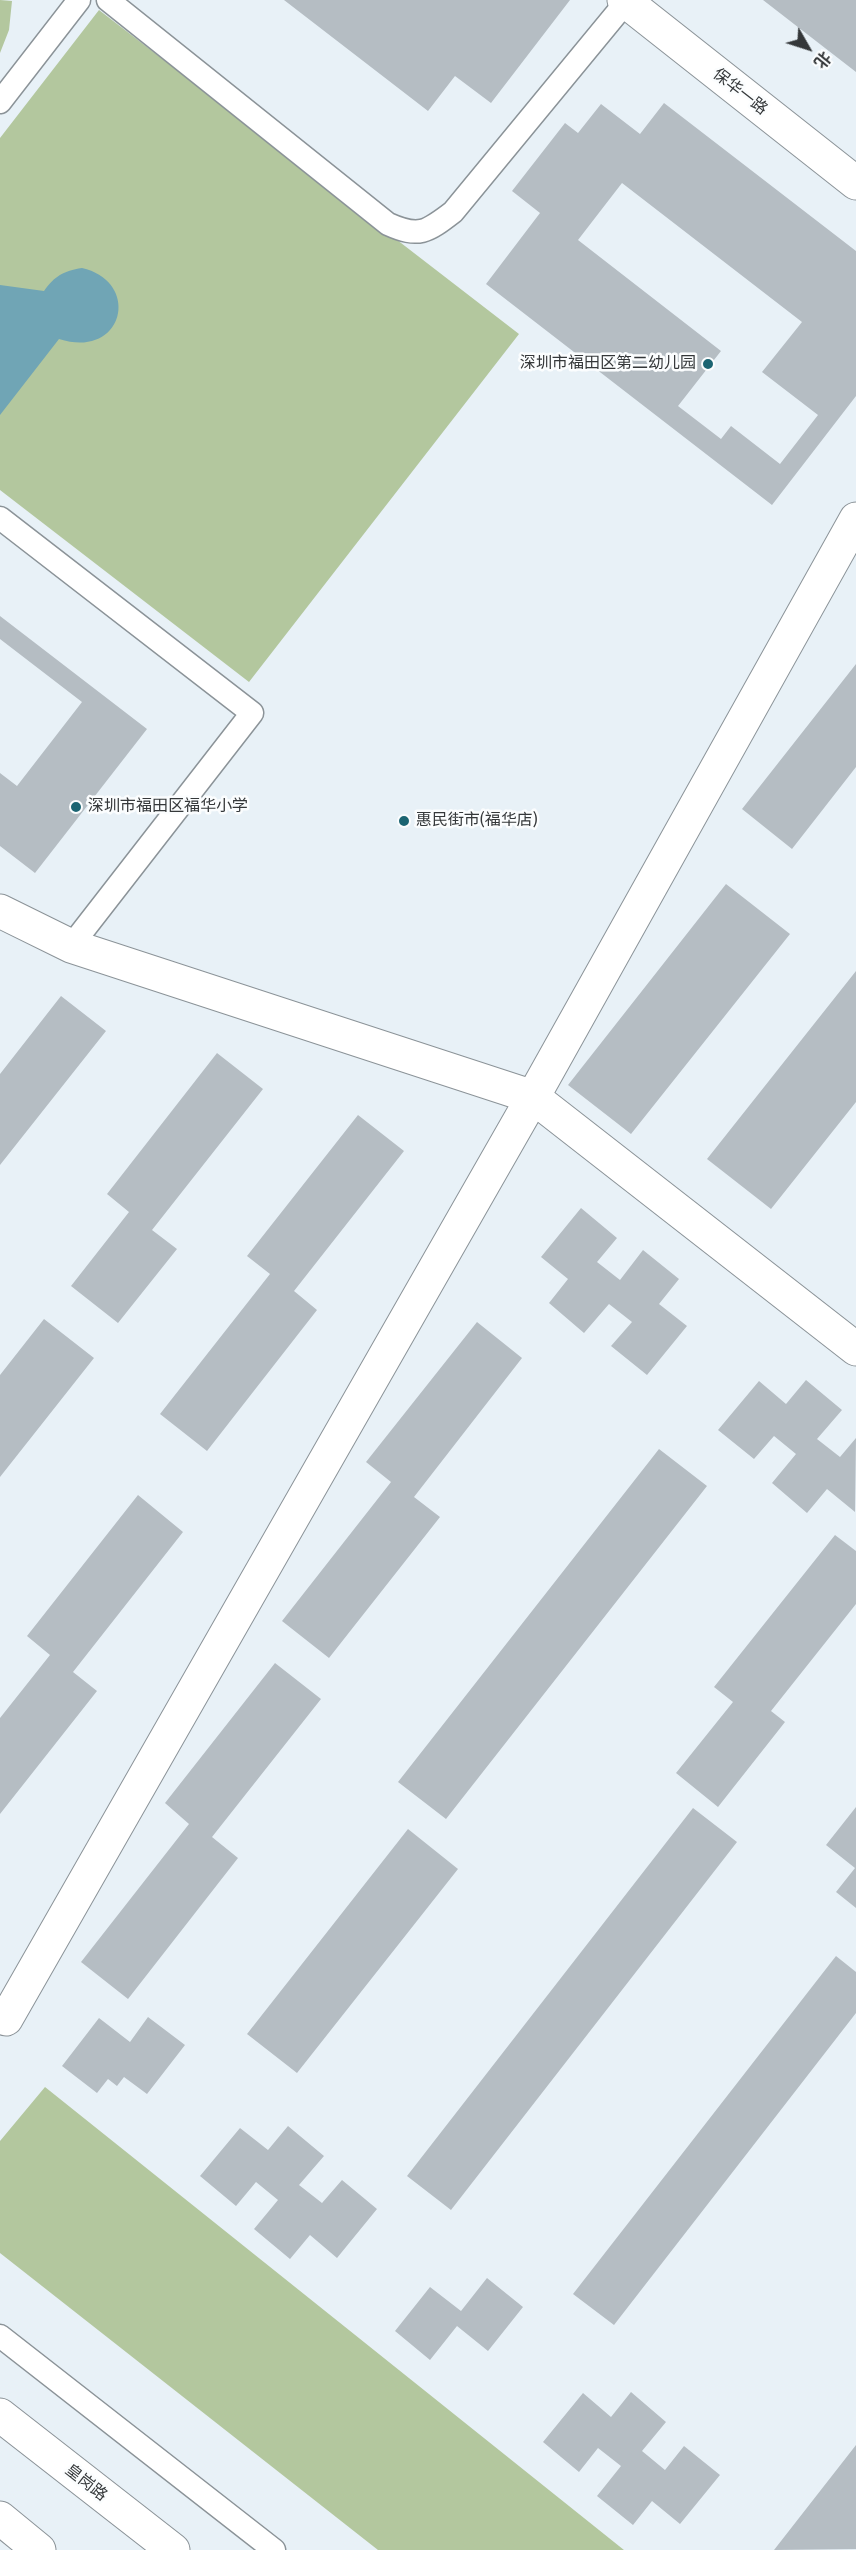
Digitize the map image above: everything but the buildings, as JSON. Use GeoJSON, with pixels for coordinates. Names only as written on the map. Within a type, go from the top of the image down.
{"type":"FeatureCollection","features":[{"type":"Feature","properties":{"kind":"main road","name":"保华一路"},"geometry":{"type":"LineString","coordinates":[[625,1],[856,183]]}},
{"type":"Feature","properties":{"kind":"main road"},"geometry":{"type":"LineString","coordinates":[[6,2019],[533,1097],[856,519]]}},
{"type":"Feature","properties":{"kind":"main road"},"geometry":{"type":"LineString","coordinates":[[0,911],[71,946],[533,1097],[856,1349]]}},
{"type":"Feature","properties":{"kind":"main road","name":"皇岗路"},"geometry":{"type":"LineString","coordinates":[[0,2415],[173,2550]]}},
{"type":"Feature","properties":{"kind":"main road"},"geometry":{"type":"LineString","coordinates":[[0,2518],[39,2550]]}},
{"type":"Feature","properties":{"kind":"lane"},"geometry":{"type":"LineString","coordinates":[[0,102],[79,0]]}},
{"type":"Feature","properties":{"kind":"lane"},"geometry":{"type":"LineString","coordinates":[[108,0],[388,224],[407,233],[430,229],[453,212],[625,1]]}},
{"type":"Feature","properties":{"kind":"lane"},"geometry":{"type":"LineString","coordinates":[[0,518],[252,713],[71,946]]}},
{"type":"Feature","properties":{"kind":"lane"},"geometry":{"type":"LineString","coordinates":[[0,2336],[274,2550]]}},
{"type":"Feature","properties":{"kind":"green space"},"geometry":{"type":"Polygon","coordinates":[[[0,0],[12,1],[9,30],[0,53],[0,0]]]}},
{"type":"Feature","properties":{"kind":"green space"},"geometry":{"type":"Polygon","coordinates":[[[99,10],[519,334],[249,682],[0,490],[0,138],[99,10]]]}},
{"type":"Feature","properties":{"kind":"green space"},"geometry":{"type":"Polygon","coordinates":[[[45,2087],[624,2550],[378,2550],[0,2253],[0,2141],[45,2087]]]}},
{"type":"Feature","properties":{"kind":"water"},"geometry":{"type":"Polygon","coordinates":[[[82,268],[101,276],[113,288],[118,302],[117,317],[111,329],[98,339],[81,343],[59,339],[0,415],[0,285],[44,291],[60,275],[82,268]]]}},
{"type":"Feature","properties":{"kind":"place","name":"深圳市福田区第二幼儿园"},"geometry":{"type":"Point","coordinates":[708,364]}},
{"type":"Feature","properties":{"kind":"place","name":"深圳市福田区福华小学"},"geometry":{"type":"Point","coordinates":[76,807]}},
{"type":"Feature","properties":{"kind":"place","name":"惠民街市(福华店)"},"geometry":{"type":"Point","coordinates":[404,821]}}]}
